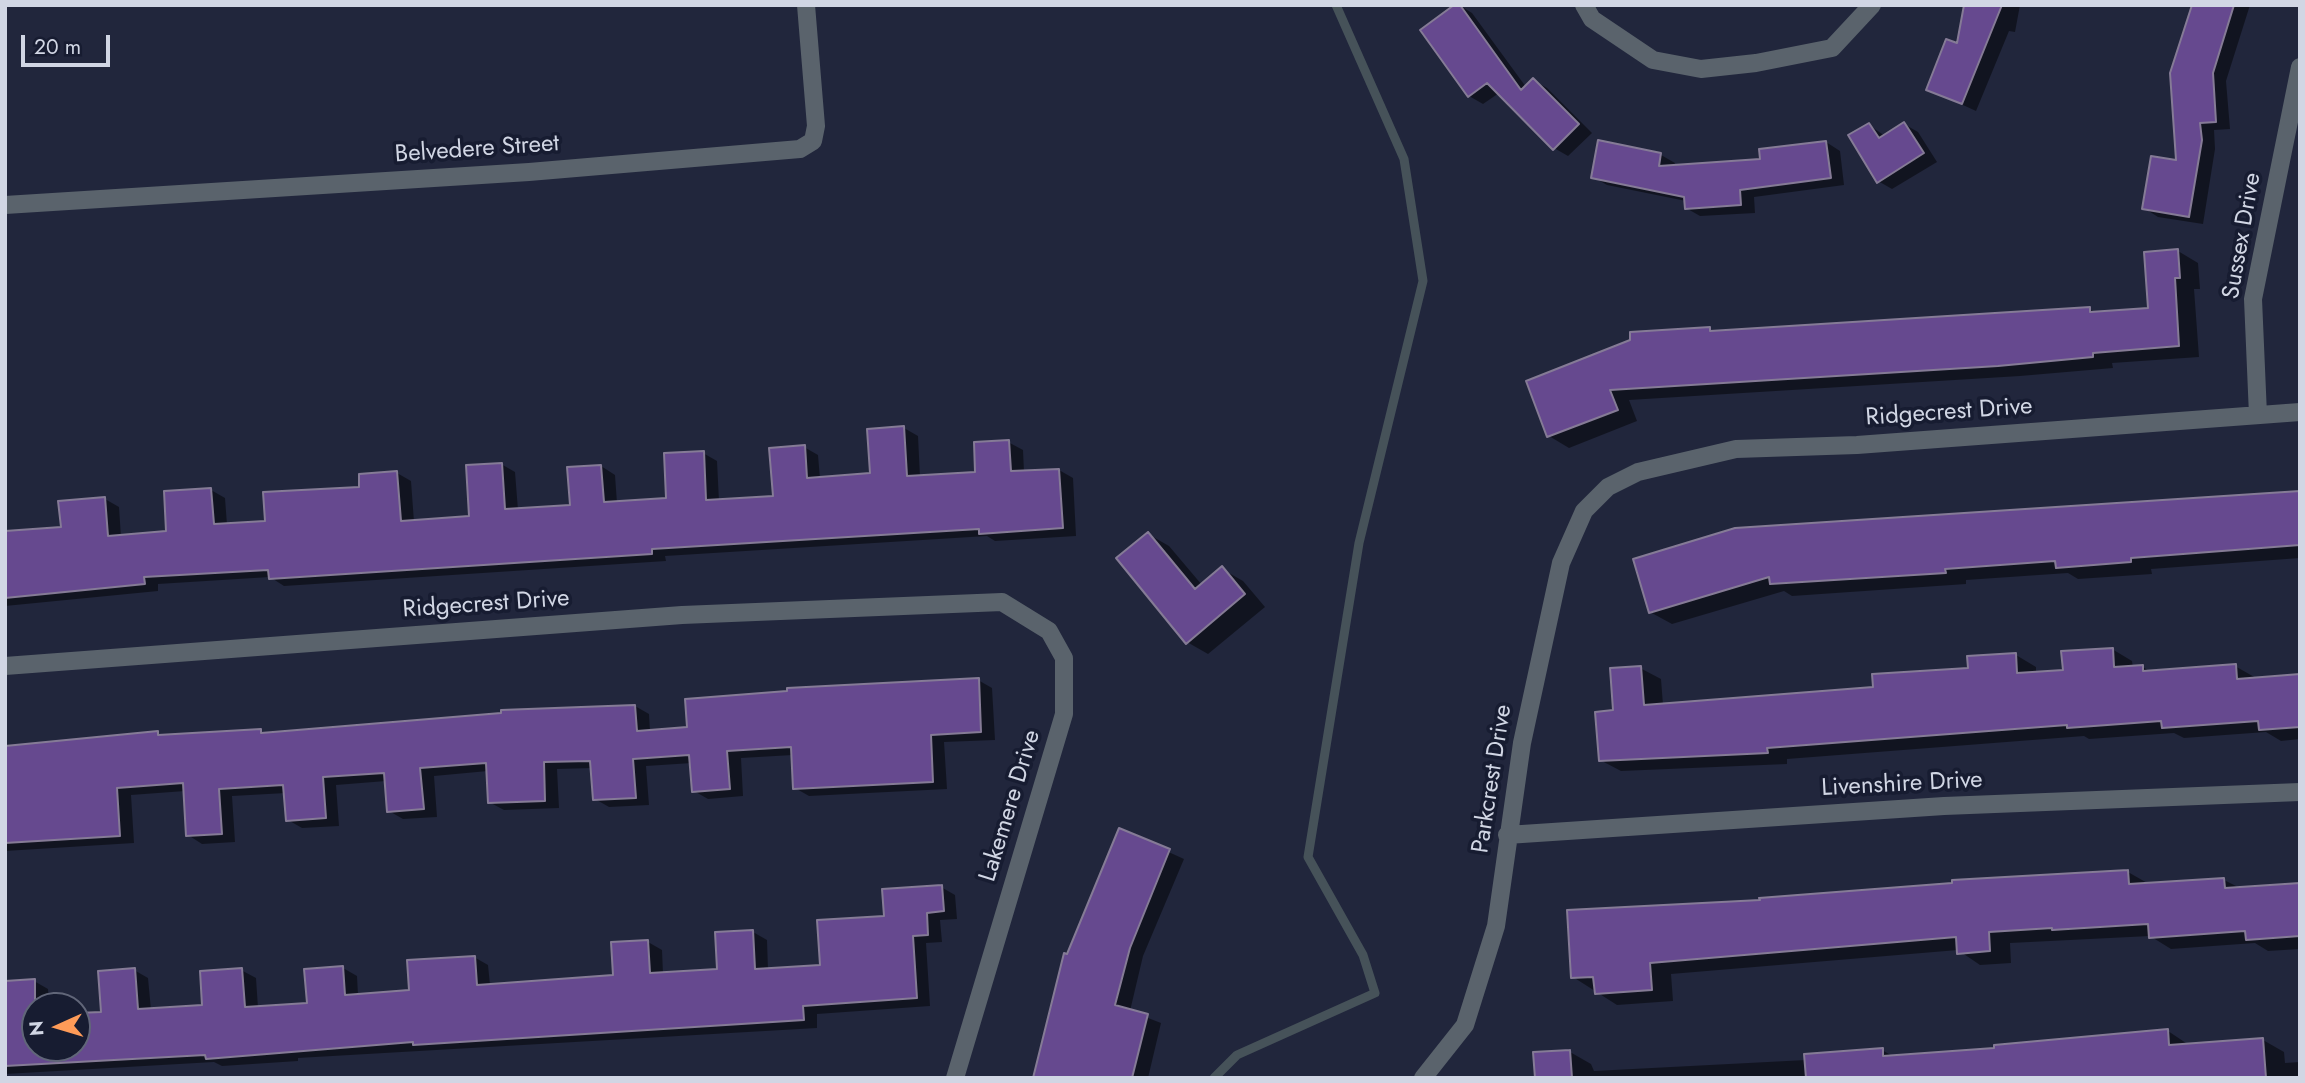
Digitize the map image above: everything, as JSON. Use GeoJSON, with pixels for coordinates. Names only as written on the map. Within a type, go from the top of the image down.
{"type":"FeatureCollection","features":[{"type":"Feature","properties":{"kind":"street","name":"Belvedere Street"},"geometry":{"type":"LineString","coordinates":[[5,205],[529,172],[800,149],[813,141],[816,126],[806,5]]}},
{"type":"Feature","properties":{"kind":"street"},"geometry":{"type":"LineString","coordinates":[[1584,5],[1592,19],[1653,60],[1702,69],[1756,63],[1832,48],[1872,5]]}},
{"type":"Feature","properties":{"kind":"street","name":"Sussex Drive"},"geometry":{"type":"LineString","coordinates":[[2258,415],[2253,299],[2300,67]]}},
{"type":"Feature","properties":{"kind":"street","name":"Ridgecrest Drive"},"geometry":{"type":"LineString","coordinates":[[1608,487],[1638,472],[1737,449],[1857,445],[2300,412]]}},
{"type":"Feature","properties":{"kind":"street","name":"Parkcrest Drive"},"geometry":{"type":"LineString","coordinates":[[1423,1078],[1465,1025],[1496,926],[1507,835],[1532,690],[1561,563],[1584,511],[1608,487]]}},
{"type":"Feature","properties":{"kind":"street","name":"Ridgecrest Drive"},"geometry":{"type":"LineString","coordinates":[[5,666],[682,615],[972,601]]}},
{"type":"Feature","properties":{"kind":"street","name":"Lakemere Drive"},"geometry":{"type":"LineString","coordinates":[[955,1078],[1064,714],[1064,658],[1049,631],[1002,602],[972,601]]}},
{"type":"Feature","properties":{"kind":"street","name":"Livenshire Drive"},"geometry":{"type":"LineString","coordinates":[[1507,835],[1944,806],[2300,792]]}},
{"type":"Feature","properties":{"kind":"building"},"geometry":{"type":"Polygon","coordinates":[[[1454,5],[1460,5],[1521,90],[1533,78],[1579,124],[1553,150],[1487,83],[1468,97],[1420,30],[1454,5]]]}},
{"type":"Feature","properties":{"kind":"building"},"geometry":{"type":"Polygon","coordinates":[[[1964,5],[2002,5],[1962,104],[1926,90],[1946,39],[1957,43],[1964,5]]]}},
{"type":"Feature","properties":{"kind":"building"},"geometry":{"type":"Polygon","coordinates":[[[2192,5],[2234,5],[2213,73],[2216,122],[2200,123],[2202,140],[2189,217],[2142,209],[2151,156],[2176,160],[2170,73],[2192,5]]]}},
{"type":"Feature","properties":{"kind":"building"},"geometry":{"type":"Polygon","coordinates":[[[1904,122],[1924,153],[1877,183],[1848,135],[1869,123],[1879,138],[1904,122]]]}},
{"type":"Feature","properties":{"kind":"building"},"geometry":{"type":"Polygon","coordinates":[[[1598,140],[1661,153],[1659,166],[1760,159],[1759,149],[1826,141],[1831,178],[1740,190],[1741,205],[1685,209],[1684,197],[1591,178],[1598,140]]]}},
{"type":"Feature","properties":{"kind":"building"},"geometry":{"type":"Polygon","coordinates":[[[2178,249],[2180,278],[2175,278],[2179,346],[2093,353],[2093,357],[1998,366],[1610,390],[1618,410],[1547,437],[1526,381],[1630,340],[1630,332],[1710,327],[1710,331],[2090,307],[2090,312],[2148,308],[2144,252],[2178,249]]]}},
{"type":"Feature","properties":{"kind":"building"},"geometry":{"type":"Polygon","coordinates":[[[904,426],[907,476],[975,472],[974,442],[1009,440],[1011,471],[1059,469],[1063,528],[979,534],[979,529],[652,549],[652,554],[269,579],[268,570],[144,577],[145,584],[5,598],[5,531],[61,527],[58,501],[105,497],[108,536],[166,531],[164,491],[211,488],[214,524],[265,521],[263,492],[359,487],[359,474],[397,471],[401,521],[469,516],[466,465],[502,463],[505,509],[570,505],[567,467],[601,465],[604,502],[666,498],[664,453],[704,451],[706,500],[773,496],[769,448],[805,445],[807,478],[870,473],[867,429],[904,426]]]}},
{"type":"Feature","properties":{"kind":"building"},"geometry":{"type":"Polygon","coordinates":[[[2300,491],[2300,545],[2131,558],[2131,562],[2056,568],[2055,561],[1945,569],[1946,573],[1770,584],[1769,577],[1649,613],[1633,559],[1735,528],[2300,491]]]}},
{"type":"Feature","properties":{"kind":"building"},"geometry":{"type":"Polygon","coordinates":[[[1148,532],[1195,589],[1222,566],[1245,594],[1186,644],[1116,558],[1148,532]]]}},
{"type":"Feature","properties":{"kind":"building"},"geometry":{"type":"Polygon","coordinates":[[[2113,648],[2114,667],[2143,665],[2143,671],[2236,664],[2237,679],[2300,674],[2300,727],[2259,730],[2258,721],[2162,728],[2161,721],[2067,728],[2067,725],[1767,748],[1768,753],[1599,761],[1595,712],[1613,710],[1610,668],[1641,666],[1644,705],[1873,687],[1872,674],[1968,668],[1967,656],[2016,653],[2017,673],[2063,670],[2061,651],[2113,648]]]}},
{"type":"Feature","properties":{"kind":"building"},"geometry":{"type":"Polygon","coordinates":[[[979,678],[981,732],[931,735],[933,782],[793,789],[791,747],[727,751],[730,789],[692,792],[689,755],[633,759],[636,798],[593,800],[590,761],[544,762],[545,801],[488,803],[486,763],[420,768],[424,809],[387,812],[384,773],[323,777],[326,818],[286,821],[283,785],[219,789],[222,834],[186,836],[183,783],[117,788],[120,836],[5,843],[5,746],[158,731],[158,735],[261,729],[261,733],[501,713],[501,710],[635,705],[637,731],[687,727],[685,699],[787,691],[787,688],[979,678]]]}},
{"type":"Feature","properties":{"kind":"building"},"geometry":{"type":"Polygon","coordinates":[[[1119,828],[1170,849],[1130,948],[1115,1005],[1148,1014],[1132,1078],[1033,1078],[1064,953],[1067,954],[1119,828]]]}},
{"type":"Feature","properties":{"kind":"building"},"geometry":{"type":"Polygon","coordinates":[[[2128,870],[2129,884],[2224,878],[2225,888],[2300,883],[2300,936],[2246,940],[2245,931],[2149,938],[2148,924],[2052,928],[1989,932],[1990,951],[1957,954],[1956,937],[1650,963],[1652,990],[1595,994],[1593,977],[1571,978],[1567,910],[1760,900],[1759,898],[1952,883],[1952,880],[2128,870]]]}},
{"type":"Feature","properties":{"kind":"building"},"geometry":{"type":"Polygon","coordinates":[[[942,885],[944,911],[927,913],[928,935],[913,936],[917,998],[803,1006],[804,1020],[413,1045],[413,1042],[206,1059],[205,1055],[91,1061],[91,1012],[101,1012],[98,971],[135,968],[138,1009],[202,1005],[200,971],[242,968],[245,1007],[307,1003],[304,969],[343,966],[345,995],[409,990],[407,960],[475,956],[477,985],[613,975],[611,942],[648,940],[650,973],[717,969],[715,932],[753,930],[755,969],[820,965],[817,920],[884,916],[882,889],[942,885]]]}},
{"type":"Feature","properties":{"kind":"building"},"geometry":{"type":"Polygon","coordinates":[[[35,979],[35,992],[21,992],[21,1062],[78,1062],[5,1066],[5,981],[35,979]]]}},
{"type":"Feature","properties":{"kind":"building"},"geometry":{"type":"Polygon","coordinates":[[[2168,1029],[2169,1045],[2263,1038],[2266,1078],[1806,1078],[1804,1054],[1883,1048],[1883,1056],[1994,1048],[1994,1045],[2168,1029]]]}},
{"type":"Feature","properties":{"kind":"building"},"geometry":{"type":"Polygon","coordinates":[[[1570,1050],[1572,1078],[1535,1078],[1533,1052],[1570,1050]]]}},
{"type":"Feature","properties":{"kind":"waterway"},"geometry":{"type":"LineString","coordinates":[[1214,1078],[1237,1055],[1375,993],[1363,955],[1308,857],[1359,543],[1423,281],[1404,159],[1336,5]]}}]}
